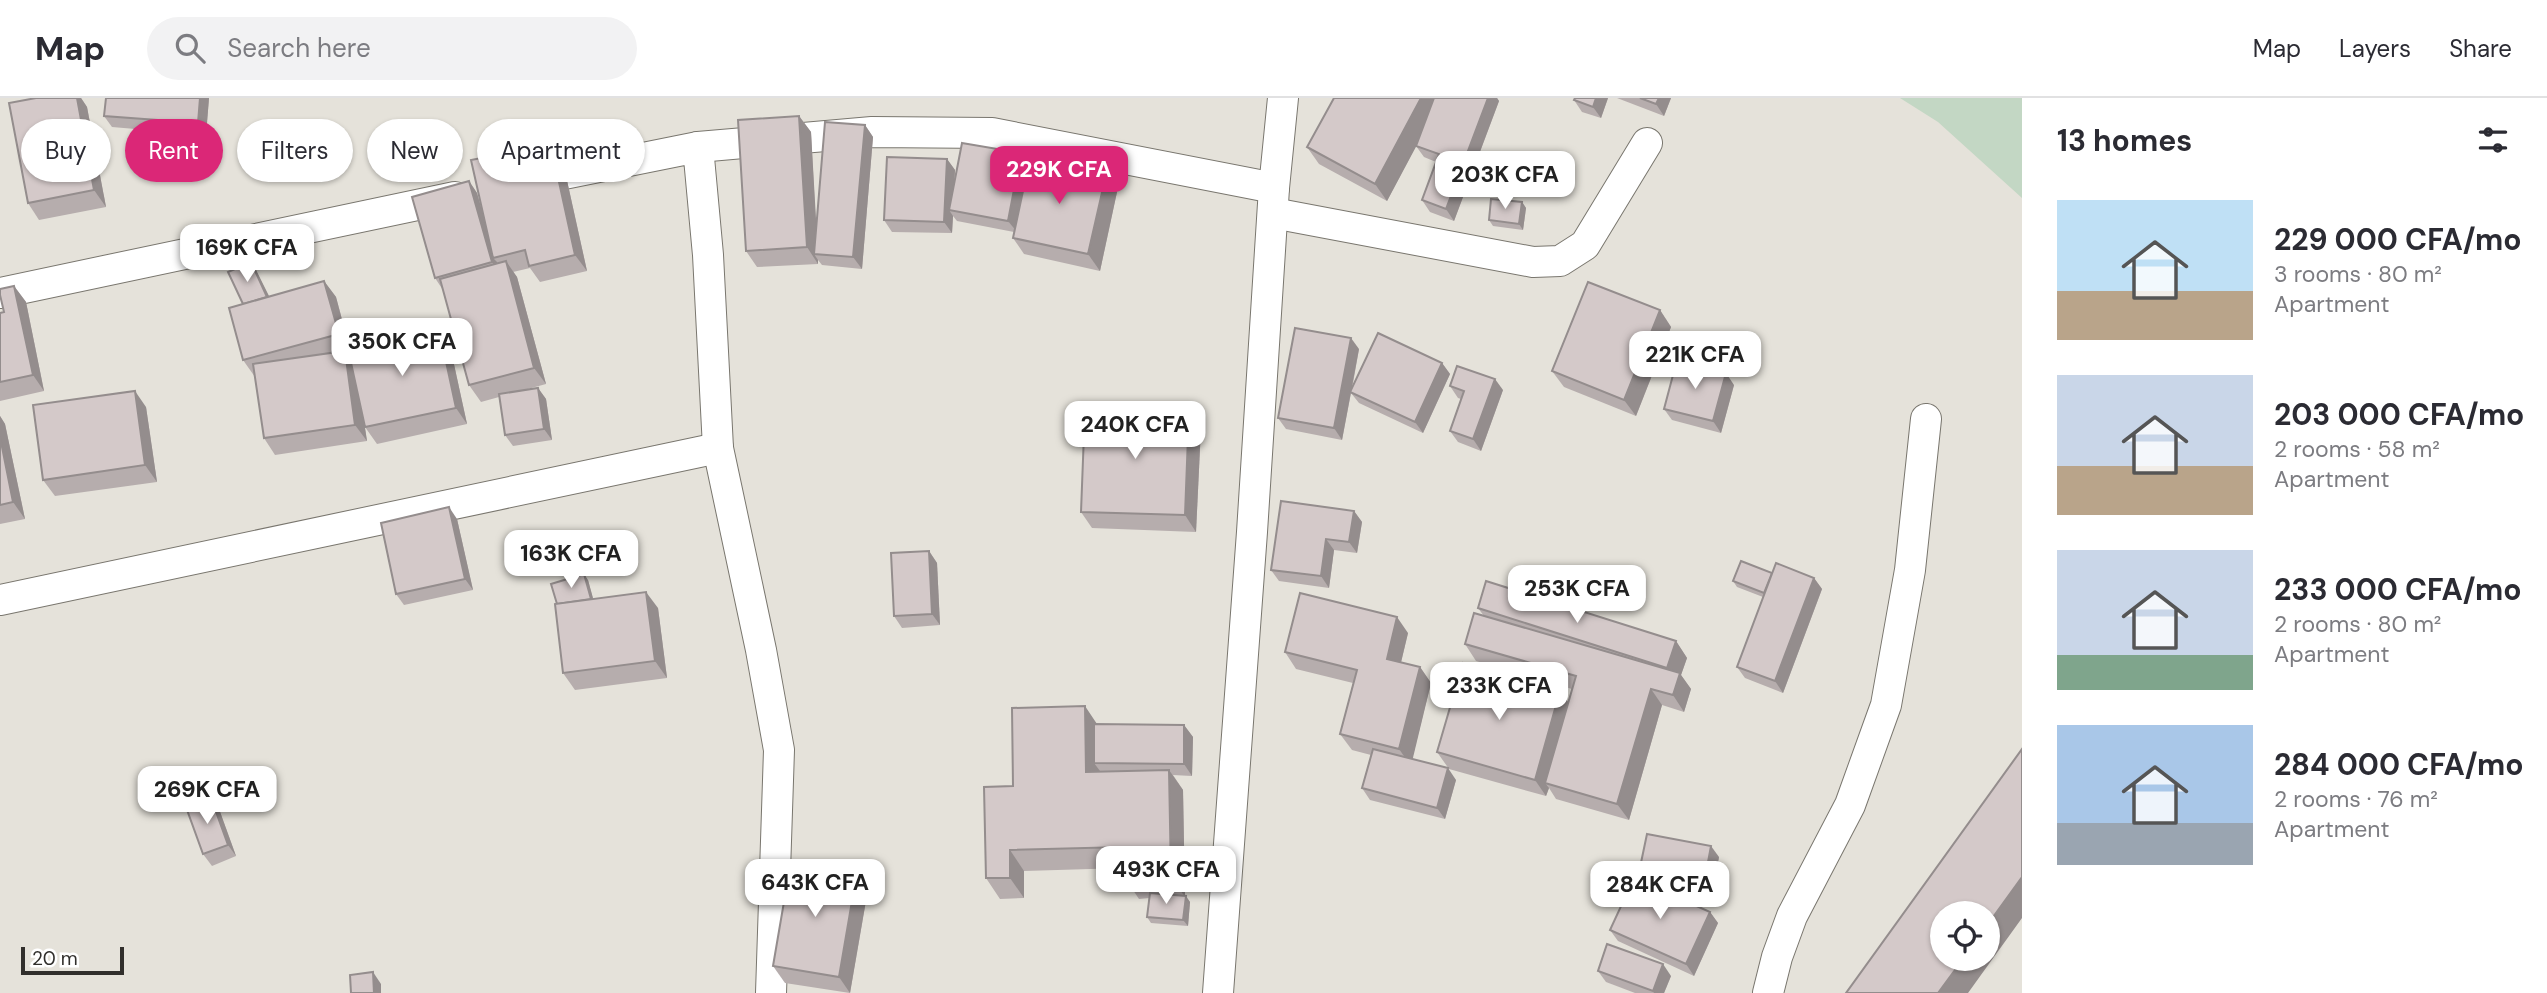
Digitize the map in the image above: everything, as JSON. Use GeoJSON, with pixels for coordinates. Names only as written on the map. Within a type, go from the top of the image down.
{"type":"FeatureCollection","features":[{"type":"Feature","properties":{"kind":"street"},"geometry":{"type":"LineString","coordinates":[[1217,993],[1283,98]]}},
{"type":"Feature","properties":{"kind":"street"},"geometry":{"type":"LineString","coordinates":[[0,293],[698,147],[872,132],[992,134],[1533,262],[1560,261],[1585,244],[1647,144]]}},
{"type":"Feature","properties":{"kind":"street"},"geometry":{"type":"LineString","coordinates":[[698,147],[708,255],[718,448],[761,650],[779,750],[771,993]]}},
{"type":"Feature","properties":{"kind":"street"},"geometry":{"type":"LineString","coordinates":[[1768,993],[1777,957],[1792,916],[1850,805],[1886,705],[1910,570],[1926,419]]}},
{"type":"Feature","properties":{"kind":"street"},"geometry":{"type":"LineString","coordinates":[[0,600],[718,448]]}},
{"type":"Feature","properties":{"kind":"green space"},"geometry":{"type":"Polygon","coordinates":[[[1900,98],[2022,98],[2022,198],[1938,122],[1900,98]]]}},
{"type":"Feature","properties":{"kind":"building"},"geometry":{"type":"Polygon","coordinates":[[[36,98],[77,98],[81,119],[21,119],[21,166],[9,103],[36,98]]]}},
{"type":"Feature","properties":{"kind":"building"},"geometry":{"type":"Polygon","coordinates":[[[106,98],[200,98],[198,119],[104,116],[106,98]]]}},
{"type":"Feature","properties":{"kind":"building"},"geometry":{"type":"Polygon","coordinates":[[[1334,98],[1421,98],[1375,184],[1307,147],[1334,98]]]}},
{"type":"Feature","properties":{"kind":"building"},"geometry":{"type":"Polygon","coordinates":[[[1434,98],[1488,98],[1446,209],[1422,200],[1439,154],[1416,146],[1434,98]]]}},
{"type":"Feature","properties":{"kind":"building"},"geometry":{"type":"Polygon","coordinates":[[[1596,98],[1593,107],[1574,100],[1596,98]]]}},
{"type":"Feature","properties":{"kind":"building"},"geometry":{"type":"Polygon","coordinates":[[[1640,98],[1659,98],[1656,104],[1640,98]]]}},
{"type":"Feature","properties":{"kind":"building"},"geometry":{"type":"Polygon","coordinates":[[[799,116],[807,247],[746,251],[738,120],[799,116]]]}},
{"type":"Feature","properties":{"kind":"building"},"geometry":{"type":"Polygon","coordinates":[[[825,122],[865,125],[853,257],[814,254],[825,122]]]}},
{"type":"Feature","properties":{"kind":"building"},"geometry":{"type":"Polygon","coordinates":[[[962,143],[1021,153],[1008,221],[949,210],[962,143]]]}},
{"type":"Feature","properties":{"kind":"building"},"geometry":{"type":"Polygon","coordinates":[[[887,157],[947,159],[944,222],[884,220],[887,157]]]}},
{"type":"Feature","properties":{"kind":"building"},"geometry":{"type":"Polygon","coordinates":[[[1030,158],[1106,175],[1088,254],[1013,238],[1030,158]]]}},
{"type":"Feature","properties":{"kind":"building"},"geometry":{"type":"Polygon","coordinates":[[[477,159],[477,182],[559,182],[575,255],[529,266],[525,250],[493,258],[471,160],[477,159]]]}},
{"type":"Feature","properties":{"kind":"building"},"geometry":{"type":"Polygon","coordinates":[[[469,181],[492,262],[435,278],[412,197],[469,181]]]}},
{"type":"Feature","properties":{"kind":"building"},"geometry":{"type":"Polygon","coordinates":[[[24,182],[93,182],[94,190],[28,203],[24,182]]]}},
{"type":"Feature","properties":{"kind":"building"},"geometry":{"type":"Polygon","coordinates":[[[1491,199],[1522,202],[1519,224],[1489,220],[1491,199]]]}},
{"type":"Feature","properties":{"kind":"building"},"geometry":{"type":"Polygon","coordinates":[[[286,228],[293,246],[253,261],[246,243],[286,228]]]}},
{"type":"Feature","properties":{"kind":"building"},"geometry":{"type":"Polygon","coordinates":[[[506,261],[534,368],[469,385],[440,279],[506,261]]]}},
{"type":"Feature","properties":{"kind":"building"},"geometry":{"type":"Polygon","coordinates":[[[251,262],[267,297],[243,304],[228,272],[251,262]]]}},
{"type":"Feature","properties":{"kind":"building"},"geometry":{"type":"Polygon","coordinates":[[[324,281],[339,334],[243,360],[229,308],[324,281]]]}},
{"type":"Feature","properties":{"kind":"building"},"geometry":{"type":"Polygon","coordinates":[[[1588,282],[1660,310],[1624,400],[1552,371],[1588,282]]]}},
{"type":"Feature","properties":{"kind":"building"},"geometry":{"type":"Polygon","coordinates":[[[14,286],[33,375],[0,382],[0,313],[4,312],[0,289],[14,286]]]}},
{"type":"Feature","properties":{"kind":"building"},"geometry":{"type":"Polygon","coordinates":[[[1295,328],[1351,338],[1334,428],[1278,418],[1295,328]]]}},
{"type":"Feature","properties":{"kind":"building"},"geometry":{"type":"Polygon","coordinates":[[[439,329],[456,408],[365,427],[348,349],[439,329]]]}},
{"type":"Feature","properties":{"kind":"building"},"geometry":{"type":"Polygon","coordinates":[[[1378,333],[1442,363],[1415,422],[1350,392],[1378,333]]]}},
{"type":"Feature","properties":{"kind":"building"},"geometry":{"type":"Polygon","coordinates":[[[345,351],[355,425],[264,438],[253,364],[345,351]]]}},
{"type":"Feature","properties":{"kind":"building"},"geometry":{"type":"Polygon","coordinates":[[[1677,360],[1726,373],[1713,421],[1664,409],[1677,360]]]}},
{"type":"Feature","properties":{"kind":"building"},"geometry":{"type":"Polygon","coordinates":[[[1457,366],[1495,379],[1473,439],[1450,431],[1464,391],[1450,386],[1457,366]]]}},
{"type":"Feature","properties":{"kind":"building"},"geometry":{"type":"Polygon","coordinates":[[[538,388],[544,429],[505,435],[499,394],[538,388]]]}},
{"type":"Feature","properties":{"kind":"building"},"geometry":{"type":"Polygon","coordinates":[[[135,391],[145,465],[43,480],[33,405],[135,391]]]}},
{"type":"Feature","properties":{"kind":"building"},"geometry":{"type":"Polygon","coordinates":[[[1085,407],[1189,410],[1185,515],[1081,512],[1085,407]]]}},
{"type":"Feature","properties":{"kind":"building"},"geometry":{"type":"Polygon","coordinates":[[[0,437],[13,502],[0,505],[0,437]]]}},
{"type":"Feature","properties":{"kind":"building"},"geometry":{"type":"Polygon","coordinates":[[[1281,501],[1354,511],[1349,542],[1326,539],[1321,576],[1271,570],[1281,501]]]}},
{"type":"Feature","properties":{"kind":"building"},"geometry":{"type":"Polygon","coordinates":[[[449,507],[465,579],[396,594],[381,523],[449,507]]]}},
{"type":"Feature","properties":{"kind":"building"},"geometry":{"type":"Polygon","coordinates":[[[929,551],[932,614],[894,616],[891,553],[929,551]]]}},
{"type":"Feature","properties":{"kind":"building"},"geometry":{"type":"Polygon","coordinates":[[[1741,561],[1772,573],[1764,593],[1733,581],[1741,561]]]}},
{"type":"Feature","properties":{"kind":"building"},"geometry":{"type":"Polygon","coordinates":[[[1776,563],[1814,578],[1775,681],[1737,667],[1776,563]]]}},
{"type":"Feature","properties":{"kind":"building"},"geometry":{"type":"Polygon","coordinates":[[[584,574],[591,599],[557,604],[551,584],[584,574]]]}},
{"type":"Feature","properties":{"kind":"building"},"geometry":{"type":"Polygon","coordinates":[[[1486,581],[1676,641],[1667,668],[1478,608],[1486,581]]]}},
{"type":"Feature","properties":{"kind":"building"},"geometry":{"type":"Polygon","coordinates":[[[646,592],[655,661],[563,673],[555,604],[646,592]]]}},
{"type":"Feature","properties":{"kind":"building"},"geometry":{"type":"Polygon","coordinates":[[[1300,593],[1397,617],[1387,659],[1420,667],[1399,749],[1340,734],[1357,670],[1285,652],[1300,593]]]}},
{"type":"Feature","properties":{"kind":"building"},"geometry":{"type":"Polygon","coordinates":[[[1474,613],[1680,673],[1673,695],[1651,689],[1617,804],[1545,783],[1576,676],[1465,644],[1474,613]]]}},
{"type":"Feature","properties":{"kind":"building"},"geometry":{"type":"Polygon","coordinates":[[[1463,663],[1560,691],[1535,780],[1437,752],[1463,663]]]}},
{"type":"Feature","properties":{"kind":"building"},"geometry":{"type":"Polygon","coordinates":[[[1085,706],[1086,772],[1169,770],[1171,877],[1125,878],[1124,847],[1010,850],[1010,878],[986,878],[984,787],[1013,786],[1012,708],[1085,706]]]}},
{"type":"Feature","properties":{"kind":"building"},"geometry":{"type":"Polygon","coordinates":[[[1094,724],[1184,725],[1184,764],[1094,763],[1094,724]]]}},
{"type":"Feature","properties":{"kind":"building"},"geometry":{"type":"Polygon","coordinates":[[[1373,749],[1448,768],[1437,808],[1362,788],[1373,749]]]}},
{"type":"Feature","properties":{"kind":"building"},"geometry":{"type":"Polygon","coordinates":[[[2022,749],[2022,877],[2000,907],[2000,901],[1930,901],[1930,971],[1954,971],[1938,993],[1846,993],[2022,749]]]}},
{"type":"Feature","properties":{"kind":"building"},"geometry":{"type":"Polygon","coordinates":[[[211,798],[228,845],[203,854],[186,807],[211,798]]]}},
{"type":"Feature","properties":{"kind":"building"},"geometry":{"type":"Polygon","coordinates":[[[1647,834],[1711,846],[1703,889],[1638,877],[1647,834]]]}},
{"type":"Feature","properties":{"kind":"building"},"geometry":{"type":"Polygon","coordinates":[[[791,861],[857,872],[839,977],[773,966],[791,861]]]}},
{"type":"Feature","properties":{"kind":"building"},"geometry":{"type":"Polygon","coordinates":[[[1634,878],[1710,912],[1686,964],[1610,930],[1634,878]]]}},
{"type":"Feature","properties":{"kind":"building"},"geometry":{"type":"Polygon","coordinates":[[[1150,893],[1186,896],[1183,920],[1147,917],[1150,893]]]}},
{"type":"Feature","properties":{"kind":"building"},"geometry":{"type":"Polygon","coordinates":[[[1607,944],[1663,964],[1653,991],[1598,971],[1607,944]]]}},
{"type":"Feature","properties":{"kind":"building"},"geometry":{"type":"Polygon","coordinates":[[[373,972],[374,993],[351,993],[350,975],[373,972]]]}}]}
